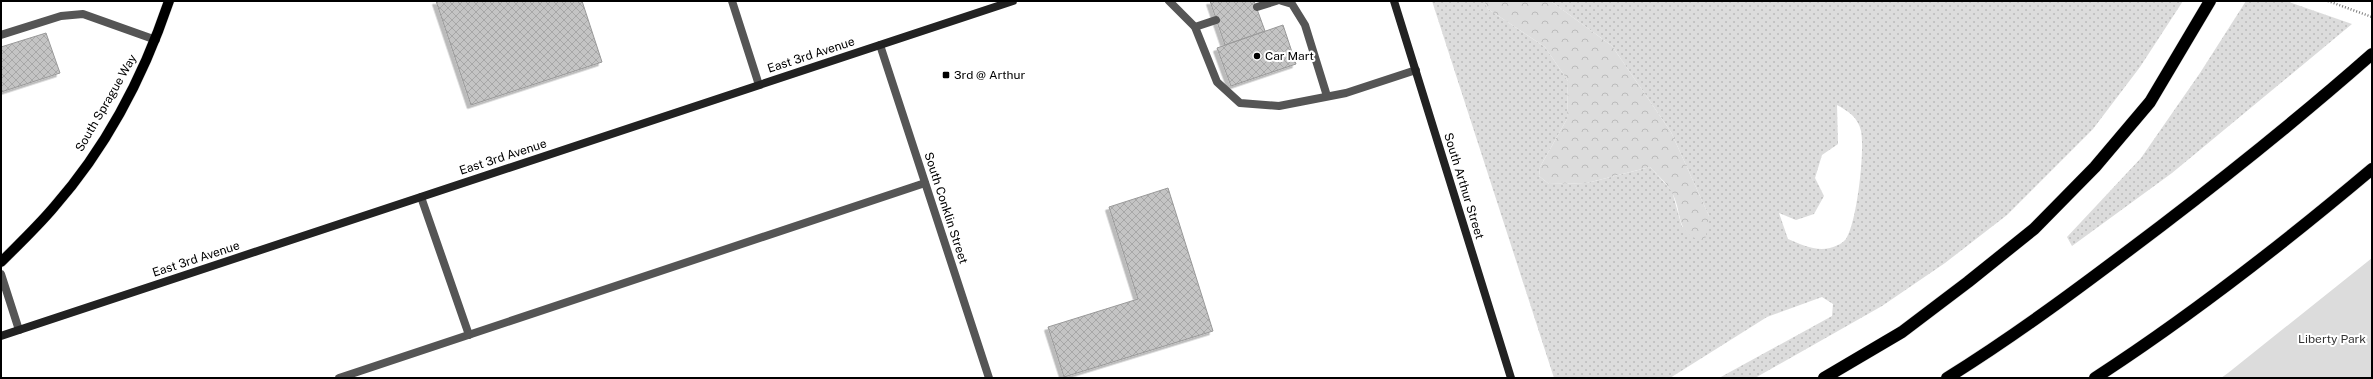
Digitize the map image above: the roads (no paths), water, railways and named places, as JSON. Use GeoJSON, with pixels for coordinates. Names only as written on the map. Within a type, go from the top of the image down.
{"type":"FeatureCollection","features":[{"type":"Feature","properties":{"kind":"highway"},"geometry":{"type":"LineString","coordinates":[[1824,378],[1902,332],[2034,229],[2095,166],[2150,102],[2210,1]]}},
{"type":"Feature","properties":{"kind":"highway"},"geometry":{"type":"LineString","coordinates":[[1947,378],[1985,354],[2103,270],[2194,200],[2340,82],[2372,54]]}},
{"type":"Feature","properties":{"kind":"highway"},"geometry":{"type":"LineString","coordinates":[[2095,378],[2150,342],[2252,268],[2372,169]]}},
{"type":"Feature","properties":{"kind":"main road","name":"South Sprague Way"},"geometry":{"type":"LineString","coordinates":[[1,262],[55,207],[98,149],[133,87],[156,40],[169,1]]}},
{"type":"Feature","properties":{"kind":"main road","name":"East 3rd Avenue"},"geometry":{"type":"LineString","coordinates":[[1,336],[1013,1]]}},
{"type":"Feature","properties":{"kind":"main road","name":"South Arthur Street"},"geometry":{"type":"LineString","coordinates":[[1394,1],[1511,378]]}},
{"type":"Feature","properties":{"kind":"street"},"geometry":{"type":"LineString","coordinates":[[732,1],[759,85]]}},
{"type":"Feature","properties":{"kind":"street"},"geometry":{"type":"LineString","coordinates":[[1169,1],[1195,27],[1217,82],[1240,103],[1279,106],[1346,93],[1416,70]]}},
{"type":"Feature","properties":{"kind":"street"},"geometry":{"type":"LineString","coordinates":[[1256,7],[1276,1]]}},
{"type":"Feature","properties":{"kind":"street"},"geometry":{"type":"LineString","coordinates":[[1282,1],[1292,4],[1305,25],[1327,96]]}},
{"type":"Feature","properties":{"kind":"street"},"geometry":{"type":"LineString","coordinates":[[1,35],[61,16],[83,14],[156,40]]}},
{"type":"Feature","properties":{"kind":"street"},"geometry":{"type":"LineString","coordinates":[[1195,27],[1216,20]]}},
{"type":"Feature","properties":{"kind":"street","name":"South Conklin Street"},"geometry":{"type":"LineString","coordinates":[[880,45],[989,378]]}},
{"type":"Feature","properties":{"kind":"street"},"geometry":{"type":"LineString","coordinates":[[339,378],[925,183]]}},
{"type":"Feature","properties":{"kind":"street"},"geometry":{"type":"LineString","coordinates":[[421,197],[469,335]]}},
{"type":"Feature","properties":{"kind":"street"},"geometry":{"type":"LineString","coordinates":[[1,274],[19,330]]}},
{"type":"Feature","properties":{"kind":"place","name":"Car Mart"},"geometry":{"type":"Point","coordinates":[1257,56]}},
{"type":"Feature","properties":{"kind":"place","name":"3rd @ Arthur"},"geometry":{"type":"Point","coordinates":[946,75]}},
{"type":"Feature","properties":{"kind":"park label","name":"Liberty Park"},"geometry":{"type":"Point","coordinates":[2332,339]}}]}
